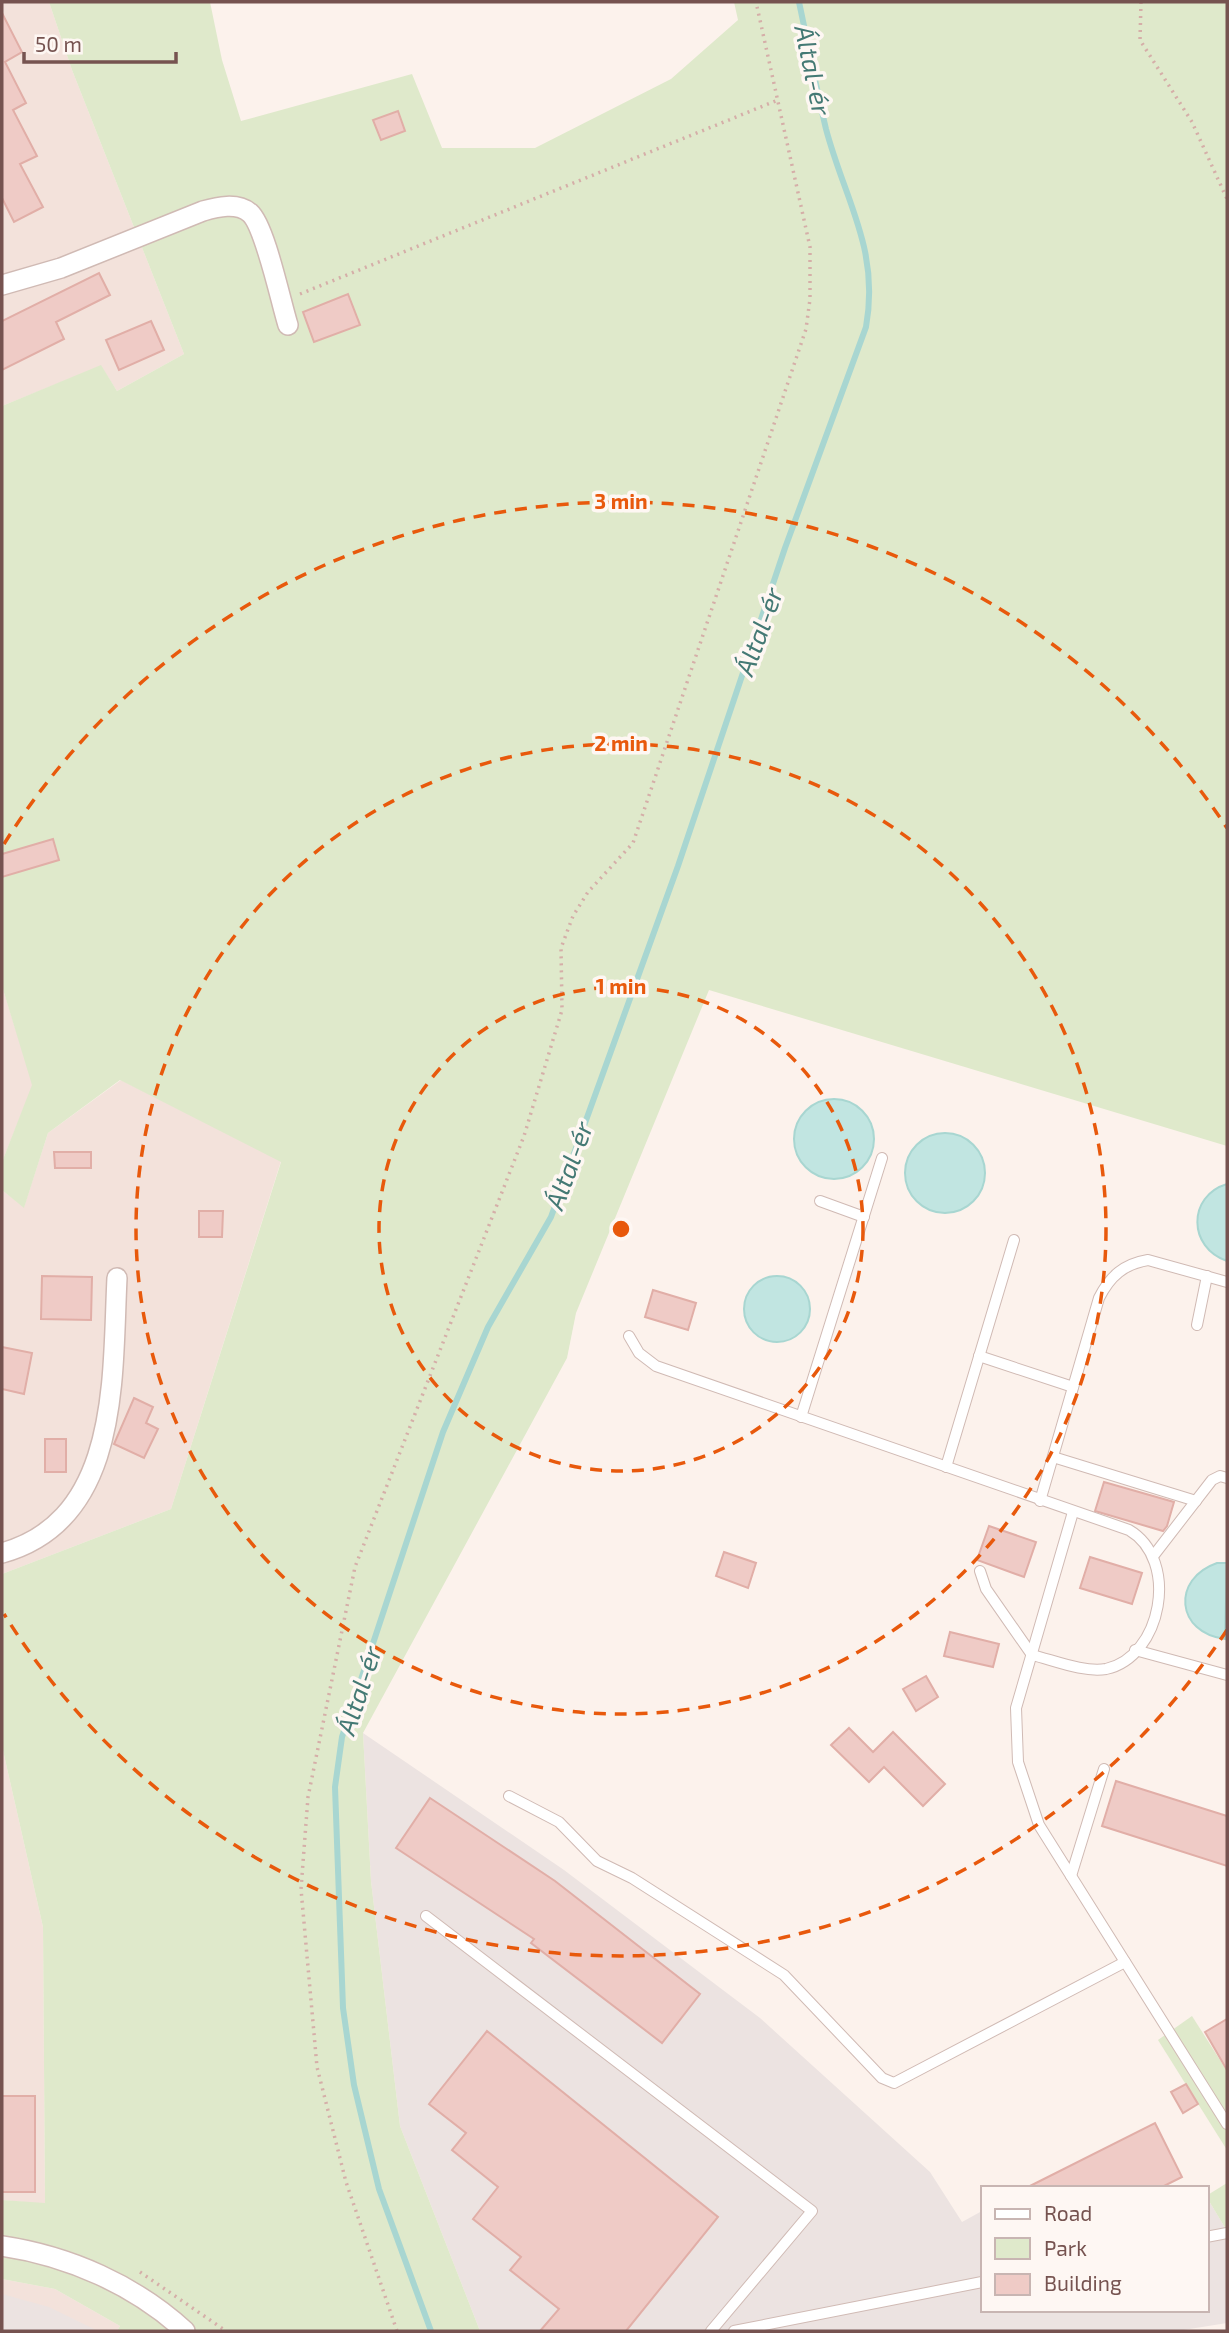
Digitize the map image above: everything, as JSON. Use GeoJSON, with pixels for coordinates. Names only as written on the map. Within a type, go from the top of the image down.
{"type":"FeatureCollection","features":[{"type":"Feature","properties":{"kind":"street"},"geometry":{"type":"LineString","coordinates":[[2,285],[61,268],[203,211],[235,207],[250,212],[260,229],[288,325]]}},
{"type":"Feature","properties":{"kind":"street"},"geometry":{"type":"LineString","coordinates":[[2,1553],[42,1537],[77,1497],[93,1468],[106,1436],[111,1396],[117,1278]]}},
{"type":"Feature","properties":{"kind":"street"},"geometry":{"type":"LineString","coordinates":[[2,2246],[57,2259],[99,2275],[136,2294],[185,2331]]}},
{"type":"Feature","properties":{"kind":"lane"},"geometry":{"type":"LineString","coordinates":[[801,1417],[882,1158]]}},
{"type":"Feature","properties":{"kind":"lane"},"geometry":{"type":"LineString","coordinates":[[820,1201],[864,1217]]}},
{"type":"Feature","properties":{"kind":"lane"},"geometry":{"type":"LineString","coordinates":[[946,1467],[1014,1240]]}},
{"type":"Feature","properties":{"kind":"lane"},"geometry":{"type":"LineString","coordinates":[[1040,1501],[1099,1297],[1113,1276],[1137,1262],[1148,1260],[1227,1282]]}},
{"type":"Feature","properties":{"kind":"lane"},"geometry":{"type":"LineString","coordinates":[[1196,1325],[1207,1276]]}},
{"type":"Feature","properties":{"kind":"lane"},"geometry":{"type":"LineString","coordinates":[[629,1336],[639,1353],[656,1366],[1129,1530],[1144,1541],[1154,1555],[1161,1581],[1157,1609],[1145,1637],[1135,1650],[1117,1664],[1102,1670],[1032,1655],[986,1589],[980,1572]]}},
{"type":"Feature","properties":{"kind":"lane"},"geometry":{"type":"LineString","coordinates":[[979,1356],[1073,1387]]}},
{"type":"Feature","properties":{"kind":"lane"},"geometry":{"type":"LineString","coordinates":[[1053,1457],[1196,1501]]}},
{"type":"Feature","properties":{"kind":"lane"},"geometry":{"type":"LineString","coordinates":[[1154,1555],[1212,1480],[1220,1476],[1227,1478]]}},
{"type":"Feature","properties":{"kind":"lane"},"geometry":{"type":"LineString","coordinates":[[1073,1512],[1016,1708],[1018,1762],[1039,1825],[1227,2124]]}},
{"type":"Feature","properties":{"kind":"lane"},"geometry":{"type":"LineString","coordinates":[[1135,1650],[1227,1675]]}},
{"type":"Feature","properties":{"kind":"lane"},"geometry":{"type":"LineString","coordinates":[[1071,1876],[1104,1769]]}},
{"type":"Feature","properties":{"kind":"lane"},"geometry":{"type":"LineString","coordinates":[[509,1796],[559,1822],[597,1861],[632,1878],[784,1975],[882,2078],[894,2083],[1125,1962]]}},
{"type":"Feature","properties":{"kind":"lane"},"geometry":{"type":"LineString","coordinates":[[426,1916],[813,2211],[711,2331]]}},
{"type":"Feature","properties":{"kind":"lane"},"geometry":{"type":"LineString","coordinates":[[1208,2237],[1227,2233]]}},
{"type":"Feature","properties":{"kind":"lane"},"geometry":{"type":"LineString","coordinates":[[734,2331],[981,2282]]}},
{"type":"Feature","properties":{"kind":"path"},"geometry":{"type":"LineString","coordinates":[[397,2331],[346,2182],[317,2067],[301,1889],[308,1797],[355,1567],[524,1136],[562,1010],[561,948],[573,916],[588,892],[633,843],[806,329],[810,247],[757,2]]}},
{"type":"Feature","properties":{"kind":"path"},"geometry":{"type":"LineString","coordinates":[[1140,2],[1140,40],[1192,122],[1227,199]]}},
{"type":"Feature","properties":{"kind":"path"},"geometry":{"type":"LineString","coordinates":[[281,302],[778,100]]}},
{"type":"Feature","properties":{"kind":"shaded area"},"geometry":{"type":"Polygon","coordinates":[[[2,2],[49,2],[72,70],[184,354],[117,391],[101,366],[2,406],[2,2]]]}},
{"type":"Feature","properties":{"kind":"shaded area"},"geometry":{"type":"Polygon","coordinates":[[[2,986],[33,1085],[2,1162],[2,986]]]}},
{"type":"Feature","properties":{"kind":"shaded area"},"geometry":{"type":"Polygon","coordinates":[[[121,1080],[281,1161],[171,1509],[2,1574],[2,1190],[24,1207],[48,1133],[121,1080]]]}},
{"type":"Feature","properties":{"kind":"shaded area"},"geometry":{"type":"Polygon","coordinates":[[[363,1733],[564,1870],[760,2018],[930,2172],[962,2222],[981,2212],[981,2312],[1208,2312],[1208,2199],[1227,2231],[1227,2323],[1177,2331],[480,2331],[400,2126],[371,1881],[363,1733]]]}},
{"type":"Feature","properties":{"kind":"shaded area"},"geometry":{"type":"Polygon","coordinates":[[[2,1746],[43,1927],[45,2204],[2,2200],[2,1746]]]}},
{"type":"Feature","properties":{"kind":"shaded area"},"geometry":{"type":"Polygon","coordinates":[[[2,2279],[55,2289],[120,2326],[117,2331],[2,2331],[2,2279]]]}},
{"type":"Feature","properties":{"kind":"shaded area"},"geometry":{"type":"Polygon","coordinates":[[[2,2294],[49,2307],[98,2331],[2,2331],[2,2294]]]}},
{"type":"Feature","properties":{"kind":"green space"},"geometry":{"type":"Polygon","coordinates":[[[49,2],[210,2],[222,60],[241,121],[412,74],[442,148],[535,148],[671,79],[738,20],[734,2],[1227,2],[1227,1146],[709,990],[576,1313],[567,1358],[363,1733],[371,1881],[400,2126],[480,2331],[117,2331],[120,2326],[55,2289],[2,2279],[2,2200],[45,2203],[43,1927],[2,1746],[2,1574],[171,1509],[281,1162],[120,1080],[48,1133],[24,1208],[2,1190],[2,1162],[32,1085],[2,986],[2,406],[101,365],[117,391],[184,354],[72,70],[49,2]]]}},
{"type":"Feature","properties":{"kind":"green space"},"geometry":{"type":"Polygon","coordinates":[[[1192,2016],[1227,2071],[1227,2150],[1158,2040],[1192,2016]]]}},
{"type":"Feature","properties":{"kind":"green space"},"geometry":{"type":"Polygon","coordinates":[[[1227,2183],[1227,2231],[1208,2199],[1208,2195],[1227,2183]]]}},
{"type":"Feature","properties":{"kind":"water"},"geometry":{"type":"Polygon","coordinates":[[[834,1099],[849,1102],[862,1111],[871,1124],[874,1139],[871,1154],[862,1167],[849,1176],[834,1179],[819,1176],[806,1167],[797,1154],[794,1139],[797,1124],[806,1111],[819,1102],[834,1099]]]}},
{"type":"Feature","properties":{"kind":"water"},"geometry":{"type":"Polygon","coordinates":[[[945,1133],[960,1136],[973,1145],[982,1158],[985,1173],[982,1188],[973,1201],[960,1210],[945,1213],[930,1210],[917,1201],[908,1188],[905,1173],[908,1158],[917,1145],[930,1136],[945,1133]]]}},
{"type":"Feature","properties":{"kind":"water"},"geometry":{"type":"Polygon","coordinates":[[[1227,1184],[1227,1261],[1205,1245],[1197,1222],[1205,1199],[1214,1190],[1227,1184]]]}},
{"type":"Feature","properties":{"kind":"water"},"geometry":{"type":"Polygon","coordinates":[[[777,1276],[790,1279],[800,1286],[807,1296],[810,1309],[807,1322],[800,1332],[790,1339],[777,1342],[764,1339],[754,1332],[747,1322],[744,1309],[747,1296],[754,1286],[764,1279],[777,1276]]]}},
{"type":"Feature","properties":{"kind":"water"},"geometry":{"type":"Polygon","coordinates":[[[1217,1563],[1227,1563],[1225,1639],[1209,1635],[1197,1627],[1189,1617],[1185,1605],[1186,1592],[1192,1581],[1202,1571],[1217,1563]]]}},
{"type":"Feature","properties":{"kind":"building"},"geometry":{"type":"Polygon","coordinates":[[[2,13],[22,52],[5,62],[26,103],[13,110],[37,156],[20,164],[43,207],[14,222],[2,198],[2,13]]]}},
{"type":"Feature","properties":{"kind":"building"},"geometry":{"type":"Polygon","coordinates":[[[398,111],[405,131],[381,140],[373,120],[398,111]]]}},
{"type":"Feature","properties":{"kind":"building"},"geometry":{"type":"Polygon","coordinates":[[[99,273],[110,295],[56,322],[64,339],[2,370],[2,321],[99,273]]]}},
{"type":"Feature","properties":{"kind":"building"},"geometry":{"type":"Polygon","coordinates":[[[348,294],[360,325],[314,342],[303,312],[348,294]]]}},
{"type":"Feature","properties":{"kind":"building"},"geometry":{"type":"Polygon","coordinates":[[[151,321],[164,350],[119,370],[106,340],[151,321]]]}},
{"type":"Feature","properties":{"kind":"building"},"geometry":{"type":"Polygon","coordinates":[[[53,839],[59,860],[2,877],[2,854],[53,839]]]}},
{"type":"Feature","properties":{"kind":"building"},"geometry":{"type":"Polygon","coordinates":[[[54,1152],[91,1152],[91,1168],[55,1168],[54,1152]]]}},
{"type":"Feature","properties":{"kind":"building"},"geometry":{"type":"Polygon","coordinates":[[[199,1211],[223,1211],[222,1237],[199,1237],[199,1211]]]}},
{"type":"Feature","properties":{"kind":"building"},"geometry":{"type":"Polygon","coordinates":[[[42,1276],[92,1277],[91,1320],[41,1319],[42,1276]]]}},
{"type":"Feature","properties":{"kind":"building"},"geometry":{"type":"Polygon","coordinates":[[[653,1290],[696,1303],[688,1330],[645,1317],[653,1290]]]}},
{"type":"Feature","properties":{"kind":"building"},"geometry":{"type":"Polygon","coordinates":[[[2,1347],[32,1353],[24,1394],[2,1389],[2,1347]]]}},
{"type":"Feature","properties":{"kind":"building"},"geometry":{"type":"Polygon","coordinates":[[[134,1398],[153,1407],[146,1423],[158,1429],[144,1458],[114,1444],[134,1398]]]}},
{"type":"Feature","properties":{"kind":"building"},"geometry":{"type":"Polygon","coordinates":[[[45,1439],[66,1439],[66,1472],[45,1472],[45,1439]]]}},
{"type":"Feature","properties":{"kind":"building"},"geometry":{"type":"Polygon","coordinates":[[[1104,1482],[1174,1502],[1167,1526],[1163,1531],[1095,1511],[1104,1482]]]}},
{"type":"Feature","properties":{"kind":"building"},"geometry":{"type":"Polygon","coordinates":[[[989,1526],[1036,1542],[1024,1577],[977,1560],[989,1526]]]}},
{"type":"Feature","properties":{"kind":"building"},"geometry":{"type":"Polygon","coordinates":[[[724,1552],[756,1563],[748,1588],[716,1576],[724,1552]]]}},
{"type":"Feature","properties":{"kind":"building"},"geometry":{"type":"Polygon","coordinates":[[[1090,1557],[1142,1573],[1132,1604],[1080,1588],[1090,1557]]]}},
{"type":"Feature","properties":{"kind":"building"},"geometry":{"type":"Polygon","coordinates":[[[950,1632],[999,1644],[993,1667],[944,1656],[950,1632]]]}},
{"type":"Feature","properties":{"kind":"building"},"geometry":{"type":"Polygon","coordinates":[[[926,1676],[938,1697],[916,1711],[903,1689],[926,1676]]]}},
{"type":"Feature","properties":{"kind":"building"},"geometry":{"type":"Polygon","coordinates":[[[849,1728],[873,1752],[893,1732],[945,1784],[923,1806],[884,1767],[869,1782],[831,1745],[849,1728]]]}},
{"type":"Feature","properties":{"kind":"building"},"geometry":{"type":"Polygon","coordinates":[[[1116,1781],[1227,1816],[1227,1866],[1102,1826],[1116,1781]]]}},
{"type":"Feature","properties":{"kind":"building"},"geometry":{"type":"Polygon","coordinates":[[[430,1798],[555,1881],[700,1994],[662,2043],[531,1943],[534,1939],[396,1848],[430,1798]]]}},
{"type":"Feature","properties":{"kind":"building"},"geometry":{"type":"Polygon","coordinates":[[[1227,2019],[1227,2070],[1205,2032],[1227,2019]]]}},
{"type":"Feature","properties":{"kind":"building"},"geometry":{"type":"Polygon","coordinates":[[[487,2031],[718,2217],[626,2331],[540,2331],[559,2309],[510,2270],[521,2257],[473,2219],[498,2187],[452,2150],[466,2133],[429,2104],[487,2031]]]}},
{"type":"Feature","properties":{"kind":"building"},"geometry":{"type":"Polygon","coordinates":[[[1186,2084],[1198,2104],[1183,2113],[1171,2092],[1186,2084]]]}},
{"type":"Feature","properties":{"kind":"building"},"geometry":{"type":"Polygon","coordinates":[[[2,2096],[35,2096],[35,2192],[2,2192],[2,2096]]]}},
{"type":"Feature","properties":{"kind":"building"},"geometry":{"type":"Polygon","coordinates":[[[1155,2123],[1182,2177],[1164,2186],[1030,2186],[1155,2123]]]}},
{"type":"Feature","properties":{"kind":"waterway","name":"Által-ér"},"geometry":{"type":"LineString","coordinates":[[431,2331],[379,2189],[354,2085],[343,2008],[335,1787],[342,1737],[443,1432],[488,1327],[551,1217],[678,866],[785,548],[866,327],[869,299],[865,249],[826,129],[799,2]]}}]}
